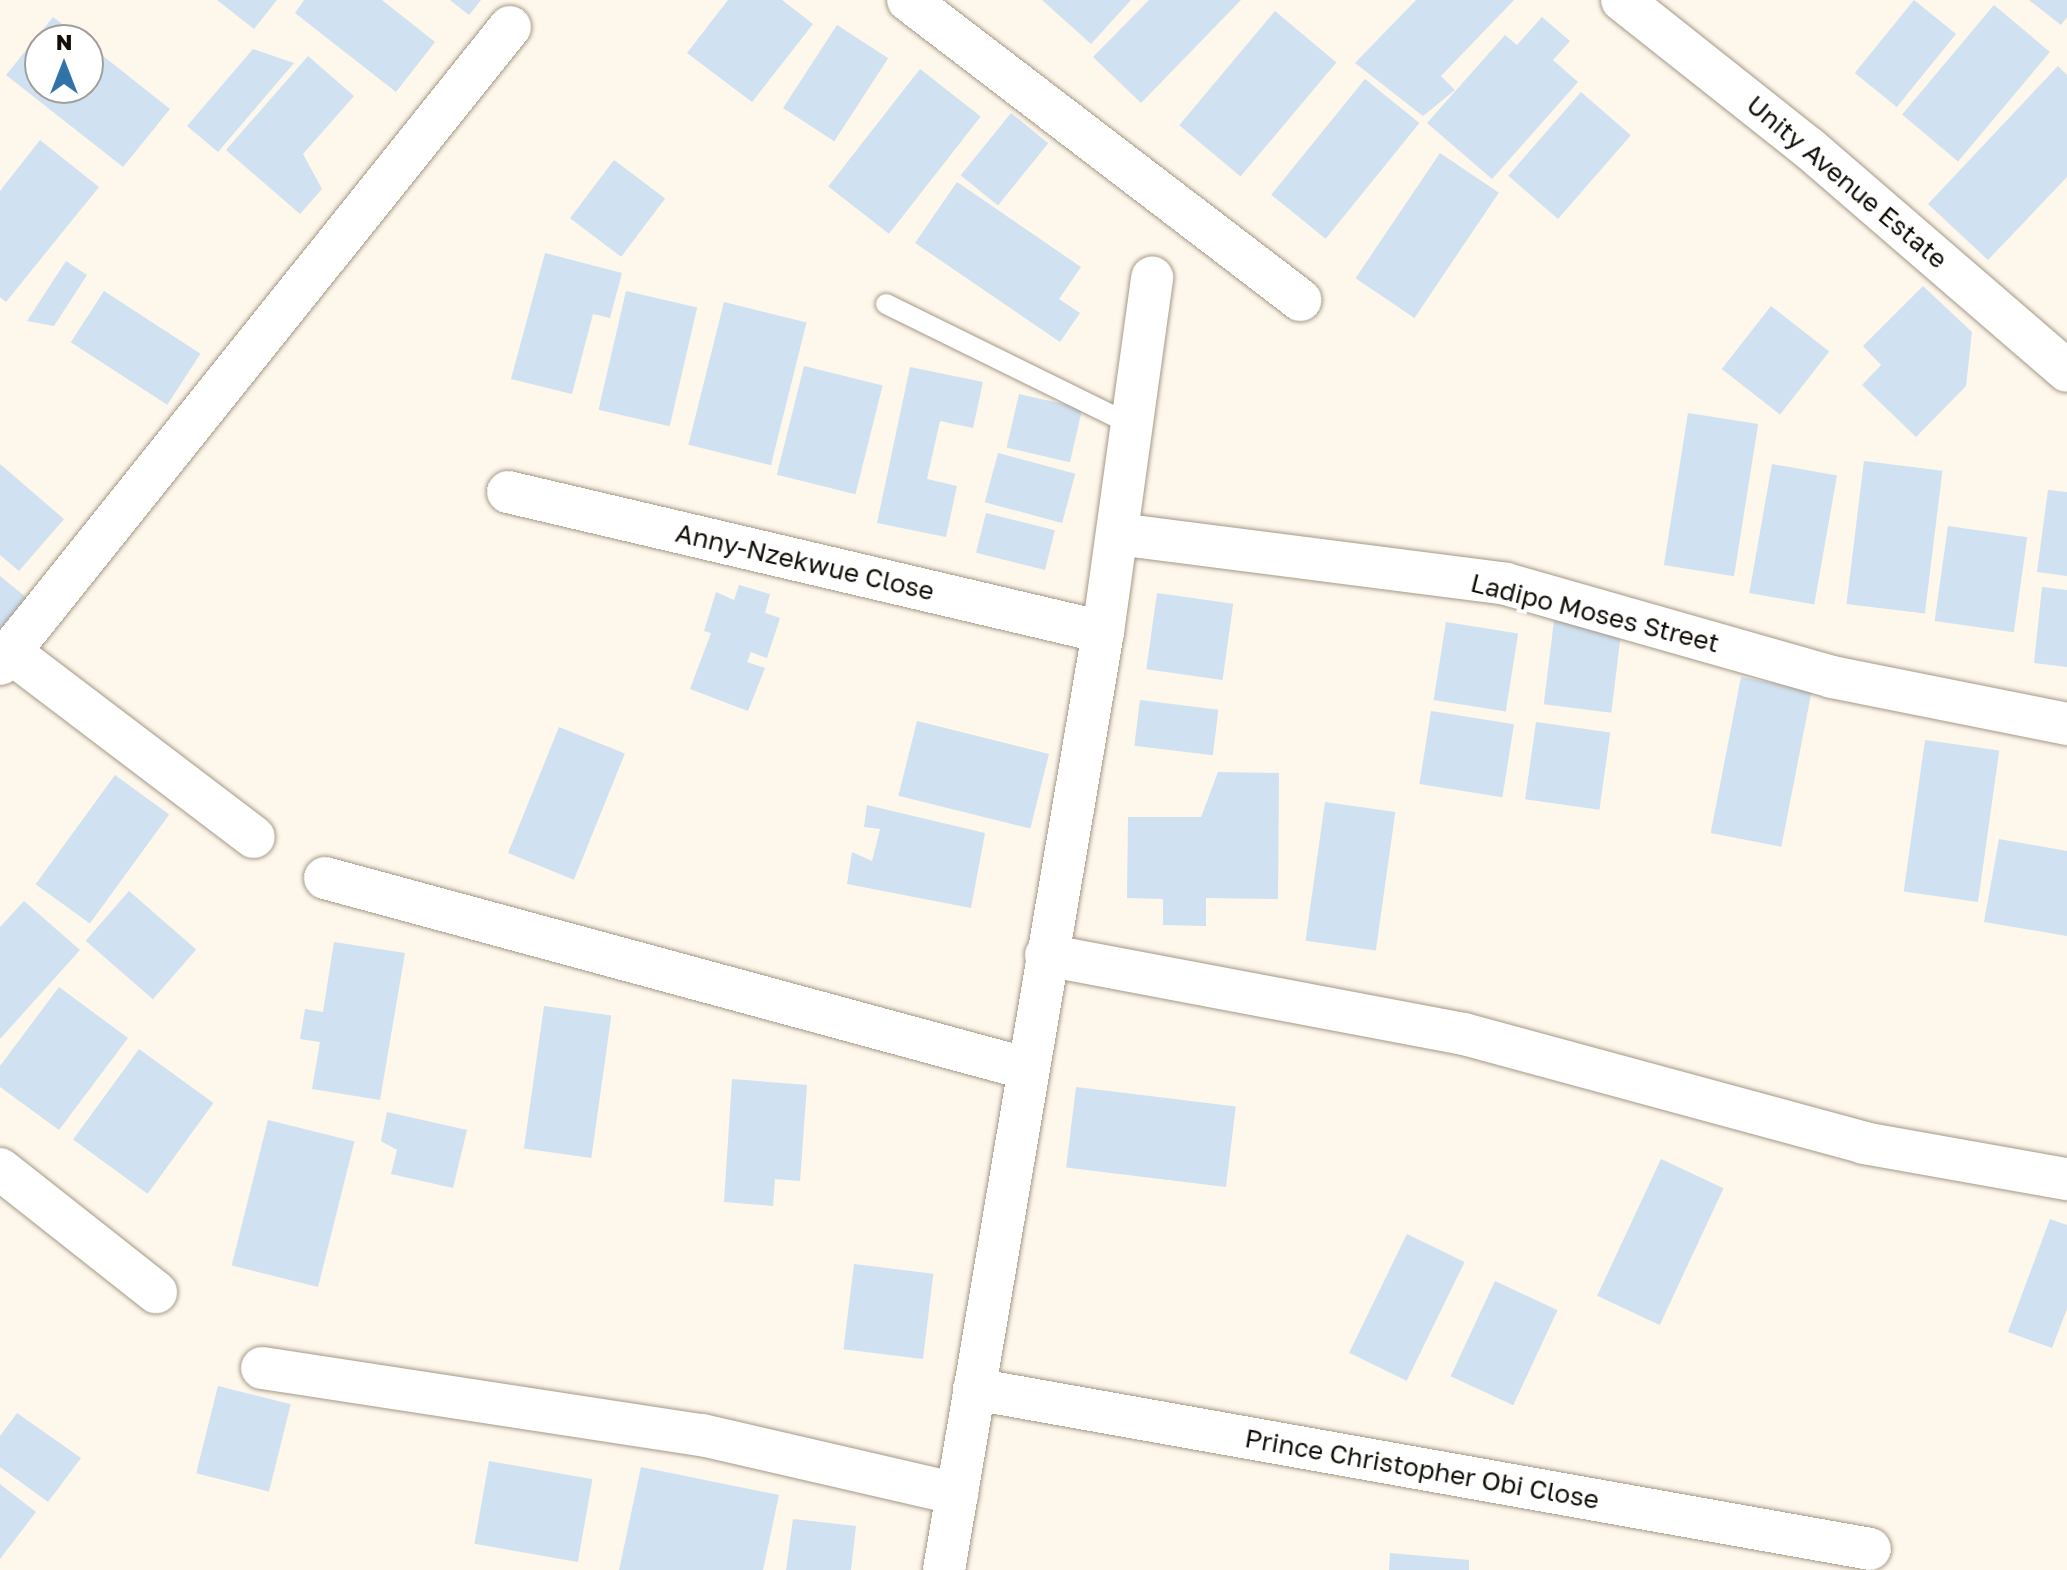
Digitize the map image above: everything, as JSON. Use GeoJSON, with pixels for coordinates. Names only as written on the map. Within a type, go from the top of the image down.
{"type":"FeatureCollection","features":[{"type":"Feature","properties":{"kind":"street"},"geometry":{"type":"LineString","coordinates":[[908,0],[1300,300]]}},
{"type":"Feature","properties":{"kind":"street","name":"Unity Avenue Estate"},"geometry":{"type":"LineString","coordinates":[[1622,0],[1809,148],[2067,371]]}},
{"type":"Feature","properties":{"kind":"street"},"geometry":{"type":"LineString","coordinates":[[254,837],[5,658],[510,27]]}},
{"type":"Feature","properties":{"kind":"street"},"geometry":{"type":"LineString","coordinates":[[944,1570],[1103,632],[1152,277]]}},
{"type":"Feature","properties":{"kind":"street","name":"Anny-Nzekwue Close"},"geometry":{"type":"LineString","coordinates":[[508,492],[1103,632]]}},
{"type":"Feature","properties":{"kind":"street","name":"Ladipo Moses Street"},"geometry":{"type":"LineString","coordinates":[[1118,534],[1506,584],[1832,677],[2067,724]]}},
{"type":"Feature","properties":{"kind":"street"},"geometry":{"type":"LineString","coordinates":[[325,878],[1028,1069]]}},
{"type":"Feature","properties":{"kind":"street"},"geometry":{"type":"LineString","coordinates":[[1046,955],[1464,1034],[1864,1143],[2067,1179]]}},
{"type":"Feature","properties":{"kind":"street"},"geometry":{"type":"LineString","coordinates":[[0,1169],[156,1292]]}},
{"type":"Feature","properties":{"kind":"street"},"geometry":{"type":"LineString","coordinates":[[262,1368],[702,1435],[957,1494]]}},
{"type":"Feature","properties":{"kind":"street","name":"Prince Christopher Obi Close"},"geometry":{"type":"LineString","coordinates":[[974,1389],[1870,1549]]}},
{"type":"Feature","properties":{"kind":"lane"},"geometry":{"type":"LineString","coordinates":[[886,304],[1132,425]]}},
{"type":"Feature","properties":{"kind":"building"},"geometry":{"type":"Polygon","coordinates":[[[217,0],[277,0],[254,29],[217,0]]]}},
{"type":"Feature","properties":{"kind":"building"},"geometry":{"type":"Polygon","coordinates":[[[304,0],[382,0],[435,42],[396,92],[295,13],[304,0]]]}},
{"type":"Feature","properties":{"kind":"building"},"geometry":{"type":"Polygon","coordinates":[[[450,0],[481,0],[469,15],[450,0]]]}},
{"type":"Feature","properties":{"kind":"building"},"geometry":{"type":"Polygon","coordinates":[[[728,0],[782,0],[813,24],[752,102],[687,53],[728,0]]]}},
{"type":"Feature","properties":{"kind":"building"},"geometry":{"type":"Polygon","coordinates":[[[1042,0],[1131,0],[1091,44],[1042,0]]]}},
{"type":"Feature","properties":{"kind":"building"},"geometry":{"type":"Polygon","coordinates":[[[1149,0],[1241,0],[1141,103],[1093,57],[1149,0]]]}},
{"type":"Feature","properties":{"kind":"building"},"geometry":{"type":"Polygon","coordinates":[[[1416,0],[1514,0],[1441,76],[1455,90],[1423,116],[1355,63],[1416,0]]]}},
{"type":"Feature","properties":{"kind":"building"},"geometry":{"type":"Polygon","coordinates":[[[1914,0],[1956,34],[1897,107],[1855,73],[1914,0]]]}},
{"type":"Feature","properties":{"kind":"building"},"geometry":{"type":"Polygon","coordinates":[[[2029,0],[2067,0],[2067,17],[2061,25],[2029,0]]]}},
{"type":"Feature","properties":{"kind":"building"},"geometry":{"type":"Polygon","coordinates":[[[1994,5],[2050,52],[1958,161],[1902,115],[1994,5]]]}},
{"type":"Feature","properties":{"kind":"building"},"geometry":{"type":"Polygon","coordinates":[[[1275,11],[1336,62],[1241,177],[1179,125],[1275,11]]]}},
{"type":"Feature","properties":{"kind":"building"},"geometry":{"type":"Polygon","coordinates":[[[53,17],[62,24],[47,24],[53,17]]]}},
{"type":"Feature","properties":{"kind":"building"},"geometry":{"type":"Polygon","coordinates":[[[1542,17],[1570,41],[1553,60],[1578,82],[1492,179],[1427,123],[1505,35],[1517,45],[1542,17]]]}},
{"type":"Feature","properties":{"kind":"building"},"geometry":{"type":"Polygon","coordinates":[[[837,25],[888,58],[834,141],[783,108],[837,25]]]}},
{"type":"Feature","properties":{"kind":"building"},"geometry":{"type":"Polygon","coordinates":[[[253,49],[294,63],[218,152],[187,126],[253,49]]]}},
{"type":"Feature","properties":{"kind":"building"},"geometry":{"type":"Polygon","coordinates":[[[24,53],[24,89],[6,75],[24,53]]]}},
{"type":"Feature","properties":{"kind":"building"},"geometry":{"type":"Polygon","coordinates":[[[308,56],[354,96],[303,154],[322,189],[300,214],[226,150],[308,56]]]}},
{"type":"Feature","properties":{"kind":"building"},"geometry":{"type":"Polygon","coordinates":[[[104,57],[170,109],[123,167],[43,104],[104,104],[104,57]]]}},
{"type":"Feature","properties":{"kind":"building"},"geometry":{"type":"Polygon","coordinates":[[[2058,66],[2067,75],[2067,177],[1988,260],[1928,204],[2058,66]]]}},
{"type":"Feature","properties":{"kind":"building"},"geometry":{"type":"Polygon","coordinates":[[[920,69],[981,116],[889,234],[828,186],[920,69]]]}},
{"type":"Feature","properties":{"kind":"building"},"geometry":{"type":"Polygon","coordinates":[[[1365,79],[1419,123],[1326,239],[1271,195],[1365,79]]]}},
{"type":"Feature","properties":{"kind":"building"},"geometry":{"type":"Polygon","coordinates":[[[1581,92],[1631,135],[1558,219],[1508,176],[1581,92]]]}},
{"type":"Feature","properties":{"kind":"building"},"geometry":{"type":"Polygon","coordinates":[[[1011,113],[1048,143],[998,205],[961,175],[1011,113]]]}},
{"type":"Feature","properties":{"kind":"building"},"geometry":{"type":"Polygon","coordinates":[[[40,140],[99,187],[6,302],[0,297],[0,191],[40,140]]]}},
{"type":"Feature","properties":{"kind":"building"},"geometry":{"type":"Polygon","coordinates":[[[1440,153],[1499,193],[1414,318],[1356,278],[1440,153]]]}},
{"type":"Feature","properties":{"kind":"building"},"geometry":{"type":"Polygon","coordinates":[[[614,160],[665,199],[621,257],[570,218],[614,160]]]}},
{"type":"Feature","properties":{"kind":"building"},"geometry":{"type":"Polygon","coordinates":[[[957,182],[1081,267],[1059,299],[1080,313],[1060,342],[915,243],[957,182]]]}},
{"type":"Feature","properties":{"kind":"building"},"geometry":{"type":"Polygon","coordinates":[[[545,253],[622,273],[610,318],[593,314],[572,394],[511,379],[545,253]]]}},
{"type":"Feature","properties":{"kind":"building"},"geometry":{"type":"Polygon","coordinates":[[[66,261],[87,275],[54,326],[27,321],[66,261]]]}},
{"type":"Feature","properties":{"kind":"building"},"geometry":{"type":"Polygon","coordinates":[[[1923,286],[1972,332],[1966,386],[1916,437],[1862,385],[1881,365],[1863,346],[1923,286]]]}},
{"type":"Feature","properties":{"kind":"building"},"geometry":{"type":"Polygon","coordinates":[[[104,291],[200,354],[167,405],[71,342],[104,291]]]}},
{"type":"Feature","properties":{"kind":"building"},"geometry":{"type":"Polygon","coordinates":[[[626,291],[697,307],[670,426],[599,410],[626,291]]]}},
{"type":"Feature","properties":{"kind":"building"},"geometry":{"type":"Polygon","coordinates":[[[724,302],[806,323],[771,465],[688,445],[724,302]]]}},
{"type":"Feature","properties":{"kind":"building"},"geometry":{"type":"Polygon","coordinates":[[[1771,306],[1829,352],[1780,415],[1722,369],[1771,306]]]}},
{"type":"Feature","properties":{"kind":"building"},"geometry":{"type":"Polygon","coordinates":[[[804,366],[883,386],[855,494],[777,475],[804,366]]]}},
{"type":"Feature","properties":{"kind":"building"},"geometry":{"type":"Polygon","coordinates":[[[910,367],[983,382],[973,428],[940,421],[927,479],[957,486],[946,537],[877,523],[910,367]]]}},
{"type":"Feature","properties":{"kind":"building"},"geometry":{"type":"Polygon","coordinates":[[[1019,394],[1082,409],[1070,462],[1007,448],[1019,394]]]}},
{"type":"Feature","properties":{"kind":"building"},"geometry":{"type":"Polygon","coordinates":[[[1688,413],[1758,424],[1734,576],[1664,565],[1688,413]]]}},
{"type":"Feature","properties":{"kind":"building"},"geometry":{"type":"Polygon","coordinates":[[[998,453],[1075,474],[1062,523],[985,502],[998,453]]]}},
{"type":"Feature","properties":{"kind":"building"},"geometry":{"type":"Polygon","coordinates":[[[1864,461],[1942,471],[1925,614],[1846,604],[1864,461]]]}},
{"type":"Feature","properties":{"kind":"building"},"geometry":{"type":"Polygon","coordinates":[[[0,464],[64,519],[19,571],[0,555],[0,464]]]}},
{"type":"Feature","properties":{"kind":"building"},"geometry":{"type":"Polygon","coordinates":[[[1772,464],[1837,475],[1814,604],[1749,593],[1772,464]]]}},
{"type":"Feature","properties":{"kind":"building"},"geometry":{"type":"Polygon","coordinates":[[[2048,490],[2067,492],[2067,576],[2037,572],[2048,490]]]}},
{"type":"Feature","properties":{"kind":"building"},"geometry":{"type":"Polygon","coordinates":[[[986,513],[1055,530],[1045,570],[976,553],[986,513]]]}},
{"type":"Feature","properties":{"kind":"building"},"geometry":{"type":"Polygon","coordinates":[[[1948,526],[2027,537],[2014,632],[1935,621],[1948,526]]]}},
{"type":"Feature","properties":{"kind":"building"},"geometry":{"type":"Polygon","coordinates":[[[0,576],[27,598],[0,631],[0,576]]]}},
{"type":"Feature","properties":{"kind":"building"},"geometry":{"type":"Polygon","coordinates":[[[739,585],[770,594],[765,613],[780,618],[767,658],[751,652],[747,662],[765,668],[748,711],[690,689],[711,633],[704,631],[716,592],[734,600],[739,585]]]}},
{"type":"Feature","properties":{"kind":"building"},"geometry":{"type":"Polygon","coordinates":[[[2042,587],[2067,590],[2067,667],[2034,663],[2042,587]]]}},
{"type":"Feature","properties":{"kind":"building"},"geometry":{"type":"Polygon","coordinates":[[[1157,593],[1233,604],[1223,680],[1146,669],[1157,593]]]}},
{"type":"Feature","properties":{"kind":"building"},"geometry":{"type":"Polygon","coordinates":[[[1554,621],[1621,629],[1611,713],[1544,704],[1554,621]]]}},
{"type":"Feature","properties":{"kind":"building"},"geometry":{"type":"Polygon","coordinates":[[[1446,622],[1518,633],[1506,711],[1434,700],[1446,622]]]}},
{"type":"Feature","properties":{"kind":"building"},"geometry":{"type":"Polygon","coordinates":[[[1741,677],[1812,691],[1781,847],[1711,833],[1741,677]]]}},
{"type":"Feature","properties":{"kind":"building"},"geometry":{"type":"Polygon","coordinates":[[[1140,700],[1218,710],[1213,755],[1134,746],[1140,700]]]}},
{"type":"Feature","properties":{"kind":"building"},"geometry":{"type":"Polygon","coordinates":[[[1431,711],[1514,724],[1502,797],[1419,784],[1431,711]]]}},
{"type":"Feature","properties":{"kind":"building"},"geometry":{"type":"Polygon","coordinates":[[[917,721],[1049,754],[1030,829],[898,796],[917,721]]]}},
{"type":"Feature","properties":{"kind":"building"},"geometry":{"type":"Polygon","coordinates":[[[1536,722],[1610,732],[1599,810],[1525,799],[1536,722]]]}},
{"type":"Feature","properties":{"kind":"building"},"geometry":{"type":"Polygon","coordinates":[[[559,727],[625,754],[574,880],[508,853],[559,727]]]}},
{"type":"Feature","properties":{"kind":"building"},"geometry":{"type":"Polygon","coordinates":[[[1925,740],[1999,750],[1978,902],[1904,892],[1925,740]]]}},
{"type":"Feature","properties":{"kind":"building"},"geometry":{"type":"Polygon","coordinates":[[[1218,772],[1279,773],[1278,899],[1206,898],[1206,926],[1163,925],[1163,899],[1127,898],[1128,817],[1201,817],[1218,772]]]}},
{"type":"Feature","properties":{"kind":"building"},"geometry":{"type":"Polygon","coordinates":[[[115,775],[169,814],[90,924],[36,884],[115,775]]]}},
{"type":"Feature","properties":{"kind":"building"},"geometry":{"type":"Polygon","coordinates":[[[1325,802],[1395,812],[1376,951],[1306,941],[1325,802]]]}},
{"type":"Feature","properties":{"kind":"building"},"geometry":{"type":"Polygon","coordinates":[[[867,805],[985,833],[971,908],[847,884],[852,852],[872,861],[880,829],[864,827],[867,805]]]}},
{"type":"Feature","properties":{"kind":"building"},"geometry":{"type":"Polygon","coordinates":[[[1999,839],[2067,851],[2067,936],[1984,922],[1999,839]]]}},
{"type":"Feature","properties":{"kind":"building"},"geometry":{"type":"Polygon","coordinates":[[[129,891],[196,949],[153,999],[86,941],[129,891]]]}},
{"type":"Feature","properties":{"kind":"building"},"geometry":{"type":"Polygon","coordinates":[[[24,901],[80,950],[0,1039],[0,927],[24,901]]]}},
{"type":"Feature","properties":{"kind":"building"},"geometry":{"type":"Polygon","coordinates":[[[334,942],[405,953],[380,1100],[312,1089],[320,1042],[300,1039],[305,1009],[323,1012],[334,942]]]}},
{"type":"Feature","properties":{"kind":"building"},"geometry":{"type":"Polygon","coordinates":[[[59,987],[128,1038],[59,1130],[0,1087],[0,1066],[59,987]]]}},
{"type":"Feature","properties":{"kind":"building"},"geometry":{"type":"Polygon","coordinates":[[[544,1006],[611,1015],[591,1158],[524,1149],[544,1006]]]}},
{"type":"Feature","properties":{"kind":"building"},"geometry":{"type":"Polygon","coordinates":[[[139,1049],[213,1103],[148,1194],[73,1140],[139,1049]]]}},
{"type":"Feature","properties":{"kind":"building"},"geometry":{"type":"Polygon","coordinates":[[[732,1079],[807,1085],[800,1181],[775,1179],[773,1206],[724,1202],[732,1079]]]}},
{"type":"Feature","properties":{"kind":"building"},"geometry":{"type":"Polygon","coordinates":[[[1076,1087],[1236,1107],[1226,1187],[1066,1167],[1076,1087]]]}},
{"type":"Feature","properties":{"kind":"building"},"geometry":{"type":"Polygon","coordinates":[[[387,1112],[467,1130],[453,1188],[391,1174],[397,1150],[381,1141],[387,1112]]]}},
{"type":"Feature","properties":{"kind":"building"},"geometry":{"type":"Polygon","coordinates":[[[268,1120],[354,1142],[318,1287],[232,1266],[268,1120]]]}},
{"type":"Feature","properties":{"kind":"building"},"geometry":{"type":"Polygon","coordinates":[[[1661,1159],[1724,1188],[1660,1325],[1597,1296],[1661,1159]]]}},
{"type":"Feature","properties":{"kind":"building"},"geometry":{"type":"Polygon","coordinates":[[[2050,1219],[2067,1225],[2067,1309],[2052,1348],[2008,1332],[2050,1219]]]}},
{"type":"Feature","properties":{"kind":"building"},"geometry":{"type":"Polygon","coordinates":[[[1407,1234],[1465,1262],[1407,1381],[1349,1353],[1407,1234]]]}},
{"type":"Feature","properties":{"kind":"building"},"geometry":{"type":"Polygon","coordinates":[[[854,1264],[933,1274],[923,1359],[844,1349],[854,1264]]]}},
{"type":"Feature","properties":{"kind":"building"},"geometry":{"type":"Polygon","coordinates":[[[1495,1281],[1558,1310],[1513,1405],[1451,1376],[1495,1281]]]}},
{"type":"Feature","properties":{"kind":"building"},"geometry":{"type":"Polygon","coordinates":[[[218,1386],[291,1404],[269,1491],[196,1473],[218,1386]]]}},
{"type":"Feature","properties":{"kind":"building"},"geometry":{"type":"Polygon","coordinates":[[[17,1413],[81,1458],[48,1502],[0,1467],[0,1436],[17,1413]]]}},
{"type":"Feature","properties":{"kind":"building"},"geometry":{"type":"Polygon","coordinates":[[[489,1461],[592,1479],[578,1562],[474,1544],[489,1461]]]}},
{"type":"Feature","properties":{"kind":"building"},"geometry":{"type":"Polygon","coordinates":[[[641,1467],[779,1495],[763,1570],[619,1570],[641,1467]]]}},
{"type":"Feature","properties":{"kind":"building"},"geometry":{"type":"Polygon","coordinates":[[[0,1484],[36,1512],[0,1559],[0,1484]]]}},
{"type":"Feature","properties":{"kind":"building"},"geometry":{"type":"Polygon","coordinates":[[[793,1519],[856,1526],[851,1570],[786,1570],[793,1519]]]}},
{"type":"Feature","properties":{"kind":"building"},"geometry":{"type":"Polygon","coordinates":[[[1390,1553],[1469,1560],[1469,1570],[1389,1570],[1390,1553]]]}}]}
